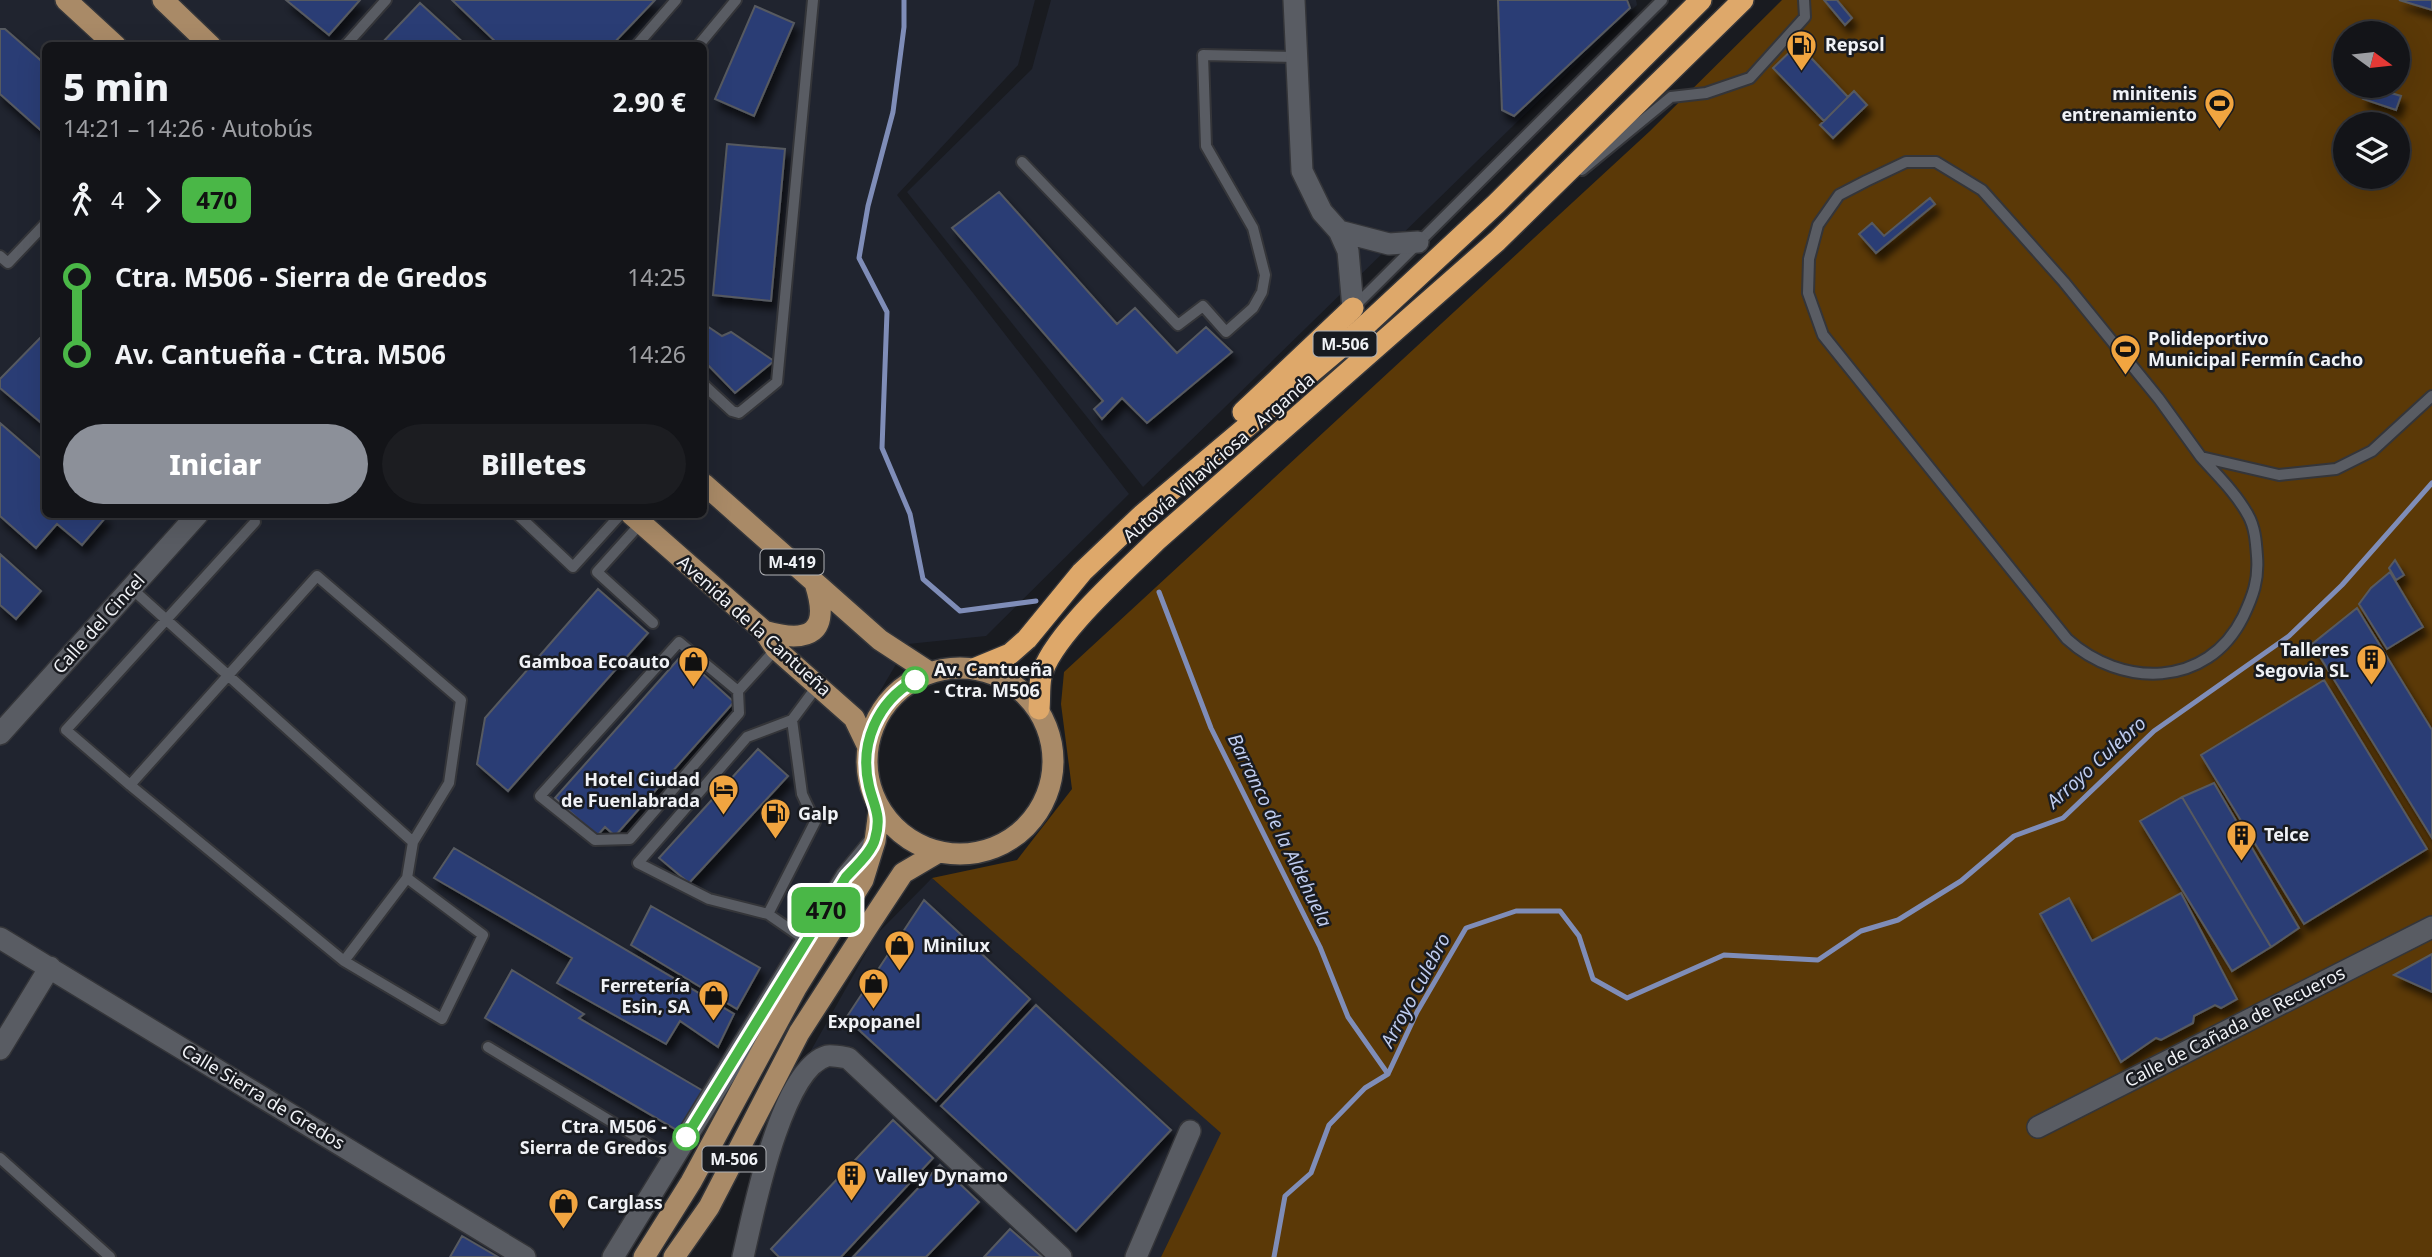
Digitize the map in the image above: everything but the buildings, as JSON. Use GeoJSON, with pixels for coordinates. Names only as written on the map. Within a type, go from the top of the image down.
{"type":"FeatureCollection","features":[{"type":"Feature","properties":{"kind":"highway","name":"M-506"},"geometry":{"type":"LineString","coordinates":[[976,668],[1010,654],[1027,639],[1082,572],[1142,515],[1352,338],[1496,204],[1702,0]]}},
{"type":"Feature","properties":{"kind":"highway","name":"M-506"},"geometry":{"type":"LineString","coordinates":[[1530,209],[1743,0]]}},
{"type":"Feature","properties":{"kind":"highway","name":"Autovía Villaviciosa - Arganda"},"geometry":{"type":"LineString","coordinates":[[1039,709],[1041,675],[1057,645],[1107,590],[1157,540],[1373,353],[1530,209]]}},
{"type":"Feature","properties":{"kind":"highway"},"geometry":{"type":"LineString","coordinates":[[1210,458],[1235,420],[1353,308]]}},
{"type":"Feature","properties":{"kind":"main road"},"geometry":{"type":"LineString","coordinates":[[66,0],[113,42]]}},
{"type":"Feature","properties":{"kind":"main road"},"geometry":{"type":"LineString","coordinates":[[164,0],[207,42]]}},
{"type":"Feature","properties":{"kind":"main road","name":"M-419"},"geometry":{"type":"LineString","coordinates":[[707,487],[880,640],[929,672]]}},
{"type":"Feature","properties":{"kind":"main road","name":"Avenida de la Cantueña"},"geometry":{"type":"LineString","coordinates":[[636,519],[764,631],[776,649],[854,718],[867,745]]}},
{"type":"Feature","properties":{"kind":"main road"},"geometry":{"type":"LineString","coordinates":[[764,631],[786,637],[804,637],[817,626],[823,607],[815,583]]}},
{"type":"Feature","properties":{"kind":"main road","name":"M-506"},"geometry":{"type":"LineString","coordinates":[[953,667],[976,668],[1012,682],[1039,709],[1053,744],[1052,782],[1037,817],[1009,842],[974,855],[937,853],[904,837],[879,810],[870,789],[866,767],[867,745],[878,713],[900,688],[929,672],[953,667]]}},
{"type":"Feature","properties":{"kind":"main road","name":"M-506"},"geometry":{"type":"LineString","coordinates":[[644,1257],[691,1182],[796,988],[863,880],[875,841],[879,810]]}},
{"type":"Feature","properties":{"kind":"main road","name":"M-506"},"geometry":{"type":"LineString","coordinates":[[674,1257],[709,1207],[799,1033],[903,873],[937,853]]}},
{"type":"Feature","properties":{"kind":"street"},"geometry":{"type":"LineString","coordinates":[[1294,0],[1302,171],[1322,212],[1339,231],[1349,251],[1353,308]]}},
{"type":"Feature","properties":{"kind":"street"},"geometry":{"type":"LineString","coordinates":[[1339,231],[1389,244],[1418,242]]}},
{"type":"Feature","properties":{"kind":"street","name":"Calle del Cincel"},"geometry":{"type":"LineString","coordinates":[[0,734],[194,518]]}},
{"type":"Feature","properties":{"kind":"street"},"geometry":{"type":"LineString","coordinates":[[611,1254],[673,1159],[846,877],[875,841]]}},
{"type":"Feature","properties":{"kind":"street","name":"Calle de Cañada de Recueros"},"geometry":{"type":"LineString","coordinates":[[2038,1127],[2432,927]]}},
{"type":"Feature","properties":{"kind":"street","name":"Calle Sierra de Gredos"},"geometry":{"type":"LineString","coordinates":[[0,937],[525,1257]]}},
{"type":"Feature","properties":{"kind":"street"},"geometry":{"type":"LineString","coordinates":[[0,1049],[50,967]]}},
{"type":"Feature","properties":{"kind":"street"},"geometry":{"type":"LineString","coordinates":[[743,1257],[766,1160],[794,1088],[810,1067],[827,1056],[848,1058],[1061,1257]]}},
{"type":"Feature","properties":{"kind":"street"},"geometry":{"type":"LineString","coordinates":[[1136,1257],[1190,1131]]}},
{"type":"Feature","properties":{"kind":"lane"},"geometry":{"type":"LineString","coordinates":[[349,42],[386,0]]}},
{"type":"Feature","properties":{"kind":"lane"},"geometry":{"type":"LineString","coordinates":[[639,42],[676,0]]}},
{"type":"Feature","properties":{"kind":"lane"},"geometry":{"type":"LineString","coordinates":[[701,42],[736,0]]}},
{"type":"Feature","properties":{"kind":"lane"},"geometry":{"type":"LineString","coordinates":[[707,388],[732,411],[739,413],[777,382],[813,0]]}},
{"type":"Feature","properties":{"kind":"lane"},"geometry":{"type":"LineString","coordinates":[[1353,308],[1662,0]]}},
{"type":"Feature","properties":{"kind":"lane"},"geometry":{"type":"LineString","coordinates":[[1530,209],[1628,135],[1671,97],[1706,93],[1750,78],[1805,17],[1804,0]]}},
{"type":"Feature","properties":{"kind":"lane"},"geometry":{"type":"LineString","coordinates":[[1022,162],[1178,325],[1203,306],[1226,332],[1252,308],[1262,292],[1265,275],[1253,228],[1206,146],[1203,55],[1296,57]]}},
{"type":"Feature","properties":{"kind":"lane"},"geometry":{"type":"LineString","coordinates":[[2200,457],[2249,516],[2255,534],[2258,577],[2236,630],[2210,658],[2184,670],[2149,674],[2113,670],[2086,656],[2067,639],[1823,335],[1808,293],[1809,259],[1818,225],[1839,195],[1906,162],[1936,162],[1958,174],[1982,190],[2064,282],[2159,399],[2200,457],[2279,475],[2336,469],[2372,451],[2432,397]]}},
{"type":"Feature","properties":{"kind":"lane"},"geometry":{"type":"LineString","coordinates":[[0,256],[8,263],[42,227]]}},
{"type":"Feature","properties":{"kind":"lane"},"geometry":{"type":"LineString","coordinates":[[521,518],[573,566],[617,518]]}},
{"type":"Feature","properties":{"kind":"lane"},"geometry":{"type":"LineString","coordinates":[[636,519],[597,572],[653,623]]}},
{"type":"Feature","properties":{"kind":"lane"},"geometry":{"type":"LineString","coordinates":[[255,522],[66,730],[344,961],[442,1019],[483,935],[407,878]]}},
{"type":"Feature","properties":{"kind":"lane"},"geometry":{"type":"LineString","coordinates":[[130,785],[317,576],[461,701],[449,783],[413,842],[407,878],[344,961]]}},
{"type":"Feature","properties":{"kind":"lane"},"geometry":{"type":"LineString","coordinates":[[131,588],[413,842]]}},
{"type":"Feature","properties":{"kind":"lane"},"geometry":{"type":"LineString","coordinates":[[738,691],[679,642],[540,796],[595,840],[630,839],[739,713],[738,691],[776,649]]}},
{"type":"Feature","properties":{"kind":"lane"},"geometry":{"type":"LineString","coordinates":[[807,942],[768,914],[709,899],[638,863],[747,737],[792,720],[818,685]]}},
{"type":"Feature","properties":{"kind":"lane"},"geometry":{"type":"LineString","coordinates":[[768,914],[815,822],[802,794],[792,720]]}},
{"type":"Feature","properties":{"kind":"lane"},"geometry":{"type":"LineString","coordinates":[[488,1047],[673,1159]]}},
{"type":"Feature","properties":{"kind":"lane"},"geometry":{"type":"LineString","coordinates":[[766,1160],[787,1058]]}},
{"type":"Feature","properties":{"kind":"lane"},"geometry":{"type":"LineString","coordinates":[[0,1158],[110,1257]]}},
{"type":"Feature","properties":{"kind":"shaded area"},"geometry":{"type":"Polygon","coordinates":[[[0,0],[1035,0],[1018,65],[897,195],[1129,494],[986,636],[908,644],[853,737],[868,825],[848,882],[624,1257],[0,1257],[0,0]]]}},
{"type":"Feature","properties":{"kind":"shaded area"},"geometry":{"type":"Polygon","coordinates":[[[1051,0],[1636,0],[1637,5],[1143,487],[907,192],[1032,69],[1051,0]]]}},
{"type":"Feature","properties":{"kind":"shaded area"},"geometry":{"type":"Polygon","coordinates":[[[1782,0],[2432,0],[2432,1257],[1161,1257],[1221,1133],[932,878],[1017,860],[1072,789],[1061,704],[1064,672],[1650,131],[1782,0]]]}},
{"type":"Feature","properties":{"kind":"shaded area"},"geometry":{"type":"Polygon","coordinates":[[[932,878],[1222,1133],[1161,1257],[755,1257],[791,1086],[876,935],[932,878]]]}},
{"type":"Feature","properties":{"kind":"waterway","name":"Barranco de la Aldehuela"},"geometry":{"type":"LineString","coordinates":[[904,0],[904,27],[893,112],[868,206],[859,258],[887,312],[882,448],[910,514],[923,579],[960,611],[1036,601]]}},
{"type":"Feature","properties":{"kind":"waterway","name":"Arroyo Culebro"},"geometry":{"type":"LineString","coordinates":[[1274,1257],[1285,1196],[1311,1173],[1329,1125],[1365,1088],[1388,1074],[1417,1012],[1466,928],[1516,911],[1560,911],[1579,936],[1593,979],[1627,998],[1724,955],[1818,960],[1861,931],[1898,920],[1961,881],[2014,836],[2063,818],[2154,731],[2289,636],[2342,585],[2432,483]]}},
{"type":"Feature","properties":{"kind":"waterway","name":"Barranco de la Aldehuela"},"geometry":{"type":"LineString","coordinates":[[1159,592],[1211,728],[1320,947],[1348,1017],[1388,1074]]}},
{"type":"Feature","properties":{"kind":"bus line","name":"470"},"geometry":{"type":"LineString","coordinates":[[686,1137],[846,877],[875,841],[879,810],[870,789],[866,767],[867,745],[878,713],[900,688],[915,680]]}},
{"type":"Feature","properties":{"kind":"place","name":"Repsol"},"geometry":{"type":"Point","coordinates":[1802,72]}},
{"type":"Feature","properties":{"kind":"place","name":"minitenis entrenamiento"},"geometry":{"type":"Point","coordinates":[2220,131]}},
{"type":"Feature","properties":{"kind":"place","name":"Polideportivo Municipal Fermín Cacho"},"geometry":{"type":"Point","coordinates":[2125,376]}},
{"type":"Feature","properties":{"kind":"place","name":"Av. Cantueña - Ctra. M506"},"geometry":{"type":"Point","coordinates":[915,680]}},
{"type":"Feature","properties":{"kind":"place","name":"Talleres Segovia SL"},"geometry":{"type":"Point","coordinates":[2372,687]}},
{"type":"Feature","properties":{"kind":"place","name":"Gamboa Ecoauto"},"geometry":{"type":"Point","coordinates":[693,689]}},
{"type":"Feature","properties":{"kind":"place","name":"Hotel Ciudad de Fuenlabrada"},"geometry":{"type":"Point","coordinates":[723,817]}},
{"type":"Feature","properties":{"kind":"place","name":"Galp"},"geometry":{"type":"Point","coordinates":[775,841]}},
{"type":"Feature","properties":{"kind":"place","name":"Telce"},"geometry":{"type":"Point","coordinates":[2241,862]}},
{"type":"Feature","properties":{"kind":"place","name":"Minilux"},"geometry":{"type":"Point","coordinates":[900,973]}},
{"type":"Feature","properties":{"kind":"place","name":"Expopanel"},"geometry":{"type":"Point","coordinates":[874,1011]}},
{"type":"Feature","properties":{"kind":"place","name":"Ferretería Esin, SA"},"geometry":{"type":"Point","coordinates":[713,1023]}},
{"type":"Feature","properties":{"kind":"place","name":"Ctra. M506 - Sierra de Gredos"},"geometry":{"type":"Point","coordinates":[686,1137]}},
{"type":"Feature","properties":{"kind":"place","name":"Valley Dynamo"},"geometry":{"type":"Point","coordinates":[852,1203]}},
{"type":"Feature","properties":{"kind":"place","name":"Carglass"},"geometry":{"type":"Point","coordinates":[564,1230]}}]}
